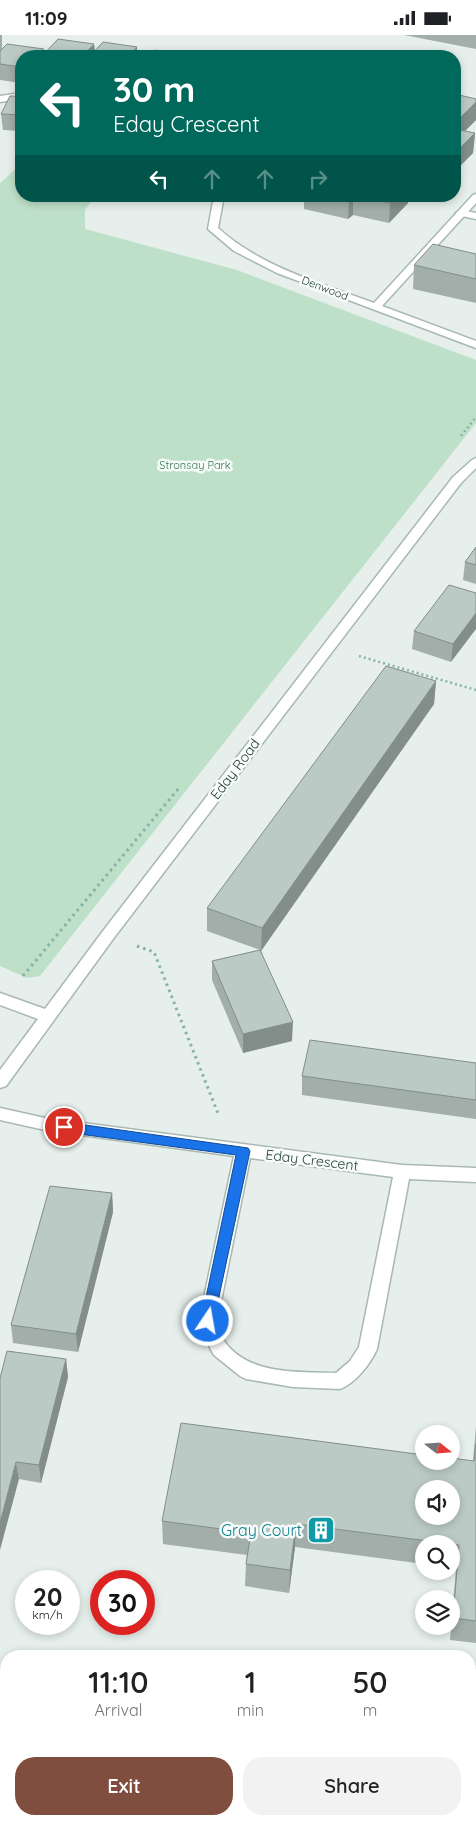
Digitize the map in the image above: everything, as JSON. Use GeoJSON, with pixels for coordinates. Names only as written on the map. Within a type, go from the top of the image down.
{"type":"FeatureCollection","features":[{"type":"Feature","properties":{"kind":"street"},"geometry":{"type":"LineString","coordinates":[[0,99],[15,97]]}},
{"type":"Feature","properties":{"kind":"street"},"geometry":{"type":"LineString","coordinates":[[375,308],[476,197]]}},
{"type":"Feature","properties":{"kind":"street","name":"Denwood"},"geometry":{"type":"LineString","coordinates":[[217,202],[214,212],[213,229],[227,243],[248,257],[375,308],[476,345]]}},
{"type":"Feature","properties":{"kind":"street"},"geometry":{"type":"LineString","coordinates":[[461,213],[476,216]]}},
{"type":"Feature","properties":{"kind":"street","name":"Eday Road"},"geometry":{"type":"LineString","coordinates":[[0,1082],[108,935],[328,647],[457,479],[476,462]]}},
{"type":"Feature","properties":{"kind":"street"},"geometry":{"type":"LineString","coordinates":[[0,999],[49,1017]]}},
{"type":"Feature","properties":{"kind":"street","name":"Eday Crescent"},"geometry":{"type":"LineString","coordinates":[[0,1114],[45,1124],[402,1172],[476,1175]]}},
{"type":"Feature","properties":{"kind":"street"},"geometry":{"type":"LineString","coordinates":[[243,1151],[208,1321],[220,1350],[246,1371],[293,1379],[340,1381],[356,1366],[368,1349],[402,1172]]}},
{"type":"Feature","properties":{"kind":"path"},"geometry":{"type":"LineString","coordinates":[[328,647],[476,690]]}},
{"type":"Feature","properties":{"kind":"path"},"geometry":{"type":"LineString","coordinates":[[108,935],[154,952],[223,1127],[217,1148]]}},
{"type":"Feature","properties":{"kind":"green space","name":"Stronsay Park"},"geometry":{"type":"Polygon","coordinates":[[[15,169],[15,202],[91,202],[85,210],[85,229],[237,270],[476,360],[476,423],[40,976],[27,978],[0,966],[0,183],[15,169]]]}},
{"type":"Feature","properties":{"kind":"building"},"geometry":{"type":"Polygon","coordinates":[[[58,39],[94,44],[88,50],[48,50],[58,39]]]}},
{"type":"Feature","properties":{"kind":"building"},"geometry":{"type":"Polygon","coordinates":[[[103,42],[137,47],[134,50],[96,50],[103,42]]]}},
{"type":"Feature","properties":{"kind":"building"},"geometry":{"type":"Polygon","coordinates":[[[7,44],[44,49],[15,50],[15,66],[0,64],[0,51],[7,44]]]}},
{"type":"Feature","properties":{"kind":"building"},"geometry":{"type":"Polygon","coordinates":[[[461,95],[476,99],[476,102],[461,117],[461,95]]]}},
{"type":"Feature","properties":{"kind":"building"},"geometry":{"type":"Polygon","coordinates":[[[10,96],[15,96],[15,115],[1,114],[10,96]]]}},
{"type":"Feature","properties":{"kind":"building"},"geometry":{"type":"Polygon","coordinates":[[[461,130],[475,133],[461,147],[461,130]]]}},
{"type":"Feature","properties":{"kind":"building"},"geometry":{"type":"Polygon","coordinates":[[[433,244],[476,254],[476,279],[414,265],[433,244]]]}},
{"type":"Feature","properties":{"kind":"building"},"geometry":{"type":"Polygon","coordinates":[[[476,547],[476,565],[465,562],[476,547]]]}},
{"type":"Feature","properties":{"kind":"building"},"geometry":{"type":"Polygon","coordinates":[[[449,585],[476,593],[476,613],[453,644],[414,631],[449,585]]]}},
{"type":"Feature","properties":{"kind":"building"},"geometry":{"type":"Polygon","coordinates":[[[386,666],[436,681],[262,928],[207,908],[386,666]]]}},
{"type":"Feature","properties":{"kind":"building"},"geometry":{"type":"Polygon","coordinates":[[[260,950],[293,1022],[243,1034],[212,961],[260,950]]]}},
{"type":"Feature","properties":{"kind":"building"},"geometry":{"type":"Polygon","coordinates":[[[310,1040],[476,1063],[476,1100],[302,1076],[310,1040]]]}},
{"type":"Feature","properties":{"kind":"building"},"geometry":{"type":"Polygon","coordinates":[[[50,1186],[112,1193],[76,1334],[11,1325],[50,1186]]]}},
{"type":"Feature","properties":{"kind":"building"},"geometry":{"type":"Polygon","coordinates":[[[7,1351],[66,1359],[39,1465],[16,1462],[0,1523],[0,1378],[7,1351]]]}},
{"type":"Feature","properties":{"kind":"building","name":"Gray Court"},"geometry":{"type":"Polygon","coordinates":[[[181,1423],[415,1454],[415,1470],[460,1470],[460,1459],[474,1461],[476,1443],[476,1621],[460,1619],[460,1590],[455,1590],[456,1580],[460,1580],[460,1535],[415,1535],[415,1539],[296,1524],[290,1570],[246,1564],[251,1533],[162,1521],[181,1423]]]}},
{"type":"Feature","properties":{"kind":"place","name":"Gray Court"},"geometry":{"type":"Point","coordinates":[321,1530]}},
{"type":"Feature","properties":{"kind":"route"},"geometry":{"type":"LineString","coordinates":[[64,1127],[243,1151],[208,1321]]}}]}
